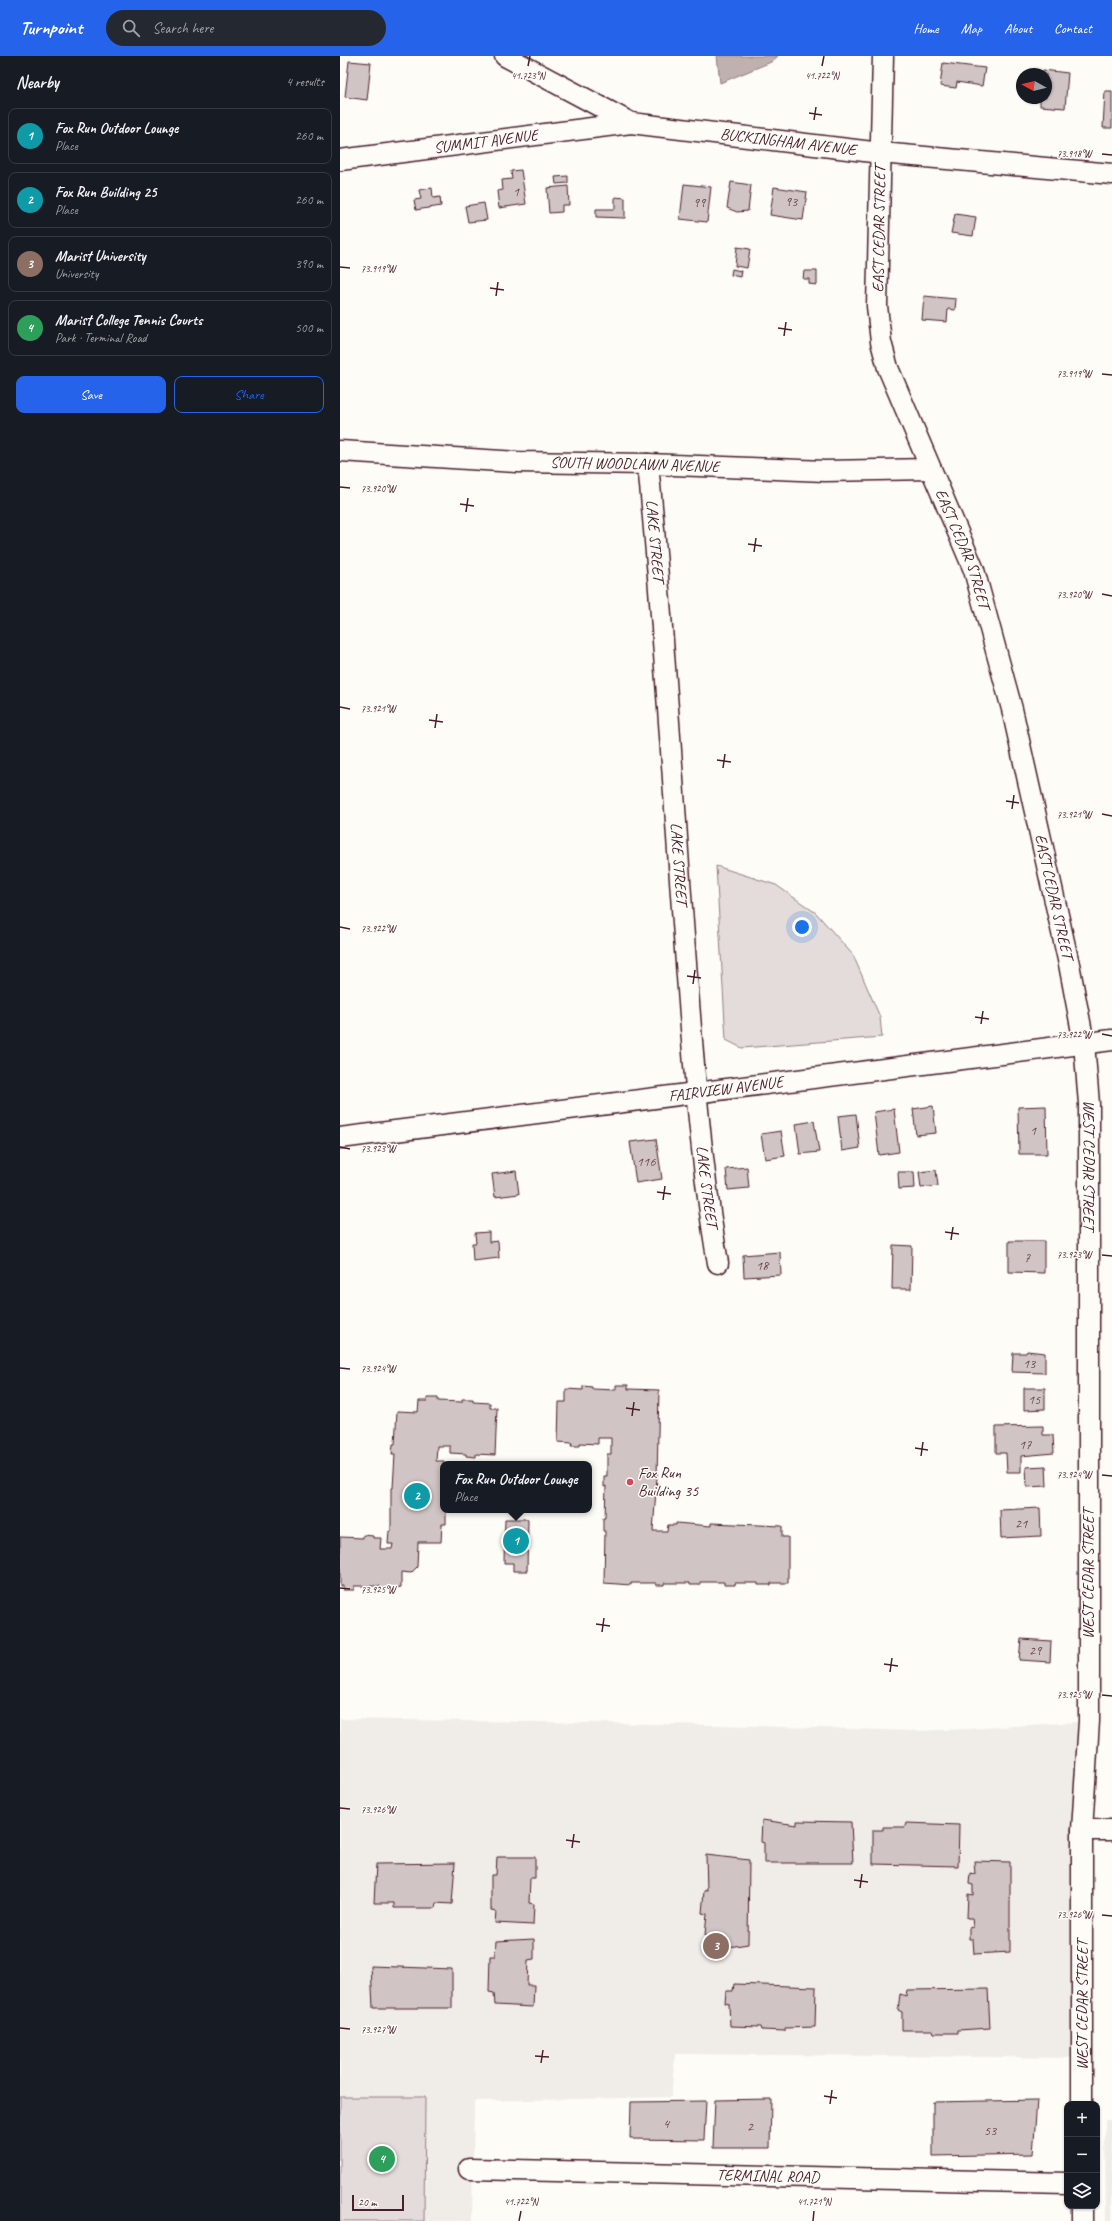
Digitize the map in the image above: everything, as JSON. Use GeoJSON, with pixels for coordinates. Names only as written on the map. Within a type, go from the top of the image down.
{"type":"FeatureCollection","features":[{"type":"Feature","properties":{"kind":"street","name":"BUCKINGHAM AVENUE"},"geometry":{"type":"LineString","coordinates":[[505,56],[631,124],[881,153],[1112,174]]}},
{"type":"Feature","properties":{"kind":"street","name":"EAST CEDAR STREET"},"geometry":{"type":"LineString","coordinates":[[883,56],[877,306],[881,342],[888,368],[974,570],[1012,709],[1070,964],[1084,1043]]}},
{"type":"Feature","properties":{"kind":"street","name":"SUMMIT AVENUE"},"geometry":{"type":"LineString","coordinates":[[340,160],[631,124]]}},
{"type":"Feature","properties":{"kind":"street","name":"SOUTH WOODLAWN AVENUE"},"geometry":{"type":"LineString","coordinates":[[340,451],[517,462],[648,464],[825,471],[930,469]]}},
{"type":"Feature","properties":{"kind":"street","name":"LAKE STREET"},"geometry":{"type":"LineString","coordinates":[[648,464],[659,576],[696,1093],[707,1200],[718,1263]]}},
{"type":"Feature","properties":{"kind":"street","name":"FAIRVIEW AVENUE"},"geometry":{"type":"LineString","coordinates":[[340,1138],[1112,1040]]}},
{"type":"Feature","properties":{"kind":"street","name":"WEST CEDAR STREET"},"geometry":{"type":"LineString","coordinates":[[1082,2101],[1082,1830],[1089,1721],[1089,1104],[1084,1043]]}},
{"type":"Feature","properties":{"kind":"street"},"geometry":{"type":"LineString","coordinates":[[1082,1830],[1112,1830]]}},
{"type":"Feature","properties":{"kind":"street","name":"TERMINAL ROAD"},"geometry":{"type":"LineString","coordinates":[[469,2169],[1064,2183]]}},
{"type":"Feature","properties":{"kind":"street"},"geometry":{"type":"LineString","coordinates":[[1082,2209],[1082,2221]]}},
{"type":"Feature","properties":{"kind":"shaded area"},"geometry":{"type":"Polygon","coordinates":[[[717,56],[778,56],[771,62],[720,83],[717,56]]]}},
{"type":"Feature","properties":{"kind":"shaded area"},"geometry":{"type":"Polygon","coordinates":[[[716,866],[776,885],[816,913],[853,955],[880,1017],[882,1037],[742,1048],[726,1040],[716,866]]]}},
{"type":"Feature","properties":{"kind":"shaded area"},"geometry":{"type":"Polygon","coordinates":[[[340,1719],[715,1725],[918,1731],[1093,1721],[1092,2058],[675,2054],[671,2097],[474,2101],[472,2221],[340,2221],[340,1719]]]}},
{"type":"Feature","properties":{"kind":"shaded area"},"geometry":{"type":"Polygon","coordinates":[[[340,2097],[425,2097],[424,2221],[340,2221],[340,2097]]]}},
{"type":"Feature","properties":{"kind":"shaded area"},"geometry":{"type":"Polygon","coordinates":[[[1105,2120],[1112,2120],[1112,2221],[1106,2221],[1105,2120]]]}},
{"type":"Feature","properties":{"kind":"building"},"geometry":{"type":"Polygon","coordinates":[[[349,61],[371,63],[367,100],[345,97],[349,61]]]}},
{"type":"Feature","properties":{"kind":"building"},"geometry":{"type":"Polygon","coordinates":[[[943,63],[985,68],[982,86],[957,82],[956,88],[940,86],[943,63]]]}},
{"type":"Feature","properties":{"kind":"building"},"geometry":{"type":"Polygon","coordinates":[[[1052,71],[1068,73],[1065,108],[1040,106],[1040,104],[1052,104],[1052,71]]]}},
{"type":"Feature","properties":{"kind":"building"},"geometry":{"type":"Polygon","coordinates":[[[1105,91],[1112,91],[1112,128],[1103,128],[1105,91]]]}},
{"type":"Feature","properties":{"kind":"building"},"geometry":{"type":"Polygon","coordinates":[[[521,170],[526,204],[499,208],[497,191],[503,190],[502,180],[512,179],[511,171],[521,170]]]}},
{"type":"Feature","properties":{"kind":"building"},"geometry":{"type":"Polygon","coordinates":[[[568,176],[568,183],[556,184],[555,177],[568,176]]]}},
{"type":"Feature","properties":{"kind":"building"},"geometry":{"type":"Polygon","coordinates":[[[731,182],[751,185],[748,211],[737,212],[727,208],[731,182]]]}},
{"type":"Feature","properties":{"kind":"building"},"geometry":{"type":"Polygon","coordinates":[[[684,184],[711,187],[707,222],[680,219],[684,184]]]}},
{"type":"Feature","properties":{"kind":"building"},"geometry":{"type":"Polygon","coordinates":[[[568,186],[569,205],[562,205],[562,212],[549,213],[547,188],[568,186]]]}},
{"type":"Feature","properties":{"kind":"building"},"geometry":{"type":"Polygon","coordinates":[[[774,187],[807,192],[803,220],[770,215],[774,187]]]}},
{"type":"Feature","properties":{"kind":"building"},"geometry":{"type":"Polygon","coordinates":[[[432,188],[433,198],[440,197],[441,206],[416,210],[414,200],[421,199],[419,190],[432,188]]]}},
{"type":"Feature","properties":{"kind":"building"},"geometry":{"type":"Polygon","coordinates":[[[615,197],[625,198],[625,218],[596,217],[596,209],[615,209],[615,197]]]}},
{"type":"Feature","properties":{"kind":"building"},"geometry":{"type":"Polygon","coordinates":[[[484,203],[487,220],[468,222],[465,206],[484,203]]]}},
{"type":"Feature","properties":{"kind":"building"},"geometry":{"type":"Polygon","coordinates":[[[955,214],[976,217],[973,236],[951,233],[955,214]]]}},
{"type":"Feature","properties":{"kind":"building"},"geometry":{"type":"Polygon","coordinates":[[[737,247],[750,249],[747,268],[735,266],[737,247]]]}},
{"type":"Feature","properties":{"kind":"building"},"geometry":{"type":"Polygon","coordinates":[[[732,269],[741,271],[740,277],[731,275],[732,269]]]}},
{"type":"Feature","properties":{"kind":"building"},"geometry":{"type":"Polygon","coordinates":[[[804,271],[817,271],[817,285],[809,284],[809,279],[803,279],[804,271]]]}},
{"type":"Feature","properties":{"kind":"building"},"geometry":{"type":"Polygon","coordinates":[[[924,296],[956,299],[955,310],[948,309],[947,322],[922,320],[924,296]]]}},
{"type":"Feature","properties":{"kind":"building"},"geometry":{"type":"Polygon","coordinates":[[[933,1106],[936,1133],[916,1135],[913,1109],[933,1106]]]}},
{"type":"Feature","properties":{"kind":"building"},"geometry":{"type":"Polygon","coordinates":[[[1046,1106],[1047,1154],[1019,1154],[1018,1107],[1046,1106]]]}},
{"type":"Feature","properties":{"kind":"building"},"geometry":{"type":"Polygon","coordinates":[[[894,1109],[899,1152],[879,1155],[874,1112],[894,1109]]]}},
{"type":"Feature","properties":{"kind":"building"},"geometry":{"type":"Polygon","coordinates":[[[856,1114],[860,1148],[842,1151],[838,1116],[856,1114]]]}},
{"type":"Feature","properties":{"kind":"building"},"geometry":{"type":"Polygon","coordinates":[[[814,1121],[819,1152],[800,1154],[796,1124],[814,1121]]]}},
{"type":"Feature","properties":{"kind":"building"},"geometry":{"type":"Polygon","coordinates":[[[781,1131],[785,1156],[765,1159],[761,1134],[781,1131]]]}},
{"type":"Feature","properties":{"kind":"building"},"geometry":{"type":"Polygon","coordinates":[[[656,1139],[662,1179],[636,1183],[630,1142],[656,1139]]]}},
{"type":"Feature","properties":{"kind":"building"},"geometry":{"type":"Polygon","coordinates":[[[747,1167],[749,1188],[728,1190],[726,1169],[747,1167]]]}},
{"type":"Feature","properties":{"kind":"building"},"geometry":{"type":"Polygon","coordinates":[[[936,1170],[938,1186],[921,1188],[919,1172],[936,1170]]]}},
{"type":"Feature","properties":{"kind":"building"},"geometry":{"type":"Polygon","coordinates":[[[516,1171],[519,1194],[495,1197],[492,1174],[516,1171]]]}},
{"type":"Feature","properties":{"kind":"building"},"geometry":{"type":"Polygon","coordinates":[[[898,1172],[914,1172],[915,1188],[899,1189],[898,1172]]]}},
{"type":"Feature","properties":{"kind":"building"},"geometry":{"type":"Polygon","coordinates":[[[489,1232],[489,1242],[498,1241],[499,1258],[473,1261],[472,1243],[476,1243],[475,1233],[489,1232]]]}},
{"type":"Feature","properties":{"kind":"building"},"geometry":{"type":"Polygon","coordinates":[[[1009,1241],[1044,1241],[1044,1273],[1009,1272],[1009,1241]]]}},
{"type":"Feature","properties":{"kind":"building"},"geometry":{"type":"Polygon","coordinates":[[[893,1245],[912,1246],[911,1289],[892,1289],[893,1245]]]}},
{"type":"Feature","properties":{"kind":"building"},"geometry":{"type":"Polygon","coordinates":[[[780,1252],[781,1275],[744,1277],[743,1255],[780,1252]]]}},
{"type":"Feature","properties":{"kind":"building"},"geometry":{"type":"Polygon","coordinates":[[[1027,1351],[1045,1353],[1045,1373],[1012,1372],[1013,1353],[1026,1353],[1027,1351]]]}},
{"type":"Feature","properties":{"kind":"building","name":"Fox Run Building 35"},"geometry":{"type":"Polygon","coordinates":[[[616,1385],[628,1385],[628,1389],[659,1390],[657,1477],[653,1531],[667,1531],[668,1525],[676,1525],[676,1523],[711,1526],[711,1523],[782,1526],[782,1537],[788,1537],[788,1583],[758,1585],[758,1583],[735,1583],[735,1585],[724,1585],[724,1582],[700,1582],[700,1585],[690,1585],[690,1583],[664,1583],[664,1585],[656,1585],[656,1583],[631,1583],[631,1585],[604,1583],[605,1531],[603,1531],[603,1518],[605,1518],[606,1486],[604,1487],[604,1476],[607,1476],[607,1454],[611,1454],[611,1438],[598,1438],[598,1444],[580,1443],[580,1446],[571,1446],[572,1443],[558,1442],[559,1402],[566,1402],[566,1389],[583,1390],[583,1386],[592,1387],[592,1389],[616,1390],[616,1385]]]}},
{"type":"Feature","properties":{"kind":"building"},"geometry":{"type":"Polygon","coordinates":[[[1024,1388],[1045,1388],[1045,1409],[1024,1410],[1024,1388]]]}},
{"type":"Feature","properties":{"kind":"building"},"geometry":{"type":"Polygon","coordinates":[[[427,1398],[438,1398],[438,1401],[462,1402],[462,1399],[473,1399],[473,1402],[490,1403],[490,1408],[497,1408],[495,1455],[476,1454],[476,1457],[466,1456],[466,1454],[450,1453],[450,1446],[437,1446],[436,1461],[440,1461],[440,1513],[446,1513],[446,1524],[442,1524],[441,1542],[418,1542],[417,1567],[411,1573],[401,1572],[401,1587],[381,1590],[380,1586],[354,1586],[354,1590],[343,1590],[343,1586],[340,1586],[340,1537],[363,1538],[363,1535],[373,1536],[373,1538],[381,1538],[380,1549],[392,1549],[393,1544],[388,1544],[389,1531],[391,1532],[391,1488],[393,1488],[395,1454],[392,1454],[393,1444],[395,1444],[397,1411],[418,1412],[419,1401],[427,1401],[427,1398]]]}},
{"type":"Feature","properties":{"kind":"building"},"geometry":{"type":"Polygon","coordinates":[[[1043,1426],[1043,1435],[1053,1435],[1054,1453],[1021,1456],[1021,1472],[1007,1472],[1006,1453],[996,1453],[996,1427],[1043,1426]]]}},
{"type":"Feature","properties":{"kind":"building"},"geometry":{"type":"Polygon","coordinates":[[[1046,1466],[1047,1486],[1027,1487],[1026,1467],[1046,1466]]]}},
{"type":"Feature","properties":{"kind":"building"},"geometry":{"type":"Polygon","coordinates":[[[1040,1508],[1041,1536],[1001,1538],[1000,1510],[1040,1508]]]}},
{"type":"Feature","properties":{"kind":"building"},"geometry":{"type":"Polygon","coordinates":[[[505,1519],[528,1519],[527,1571],[513,1571],[513,1563],[504,1563],[505,1519]]]}},
{"type":"Feature","properties":{"kind":"building"},"geometry":{"type":"Polygon","coordinates":[[[1021,1639],[1051,1641],[1050,1662],[1019,1660],[1021,1639]]]}},
{"type":"Feature","properties":{"kind":"building"},"geometry":{"type":"Polygon","coordinates":[[[762,1820],[797,1825],[797,1821],[851,1822],[853,1863],[764,1863],[764,1843],[761,1842],[762,1820]]]}},
{"type":"Feature","properties":{"kind":"building"},"geometry":{"type":"Polygon","coordinates":[[[906,1823],[959,1825],[958,1866],[873,1864],[873,1830],[883,1830],[883,1827],[905,1827],[906,1823]]]}},
{"type":"Feature","properties":{"kind":"building"},"geometry":{"type":"Polygon","coordinates":[[[706,1855],[749,1860],[748,1944],[709,1950],[710,1936],[705,1935],[707,1914],[702,1913],[704,1891],[707,1890],[706,1855]]]}},
{"type":"Feature","properties":{"kind":"building"},"geometry":{"type":"Polygon","coordinates":[[[497,1857],[535,1857],[535,1878],[530,1878],[529,1903],[534,1904],[533,1925],[495,1923],[496,1911],[491,1910],[491,1875],[496,1875],[497,1857]]]}},
{"type":"Feature","properties":{"kind":"building"},"geometry":{"type":"Polygon","coordinates":[[[974,1861],[1010,1862],[1010,1952],[974,1954],[973,1939],[969,1939],[969,1928],[973,1927],[972,1918],[967,1918],[968,1894],[973,1895],[973,1885],[969,1884],[970,1873],[975,1874],[974,1861]]]}},
{"type":"Feature","properties":{"kind":"building"},"geometry":{"type":"Polygon","coordinates":[[[455,1863],[452,1904],[436,1903],[435,1908],[394,1908],[394,1903],[374,1903],[376,1864],[455,1863]]]}},
{"type":"Feature","properties":{"kind":"building"},"geometry":{"type":"Polygon","coordinates":[[[534,1939],[534,1959],[528,1960],[527,1985],[534,1985],[533,2007],[495,2005],[494,1993],[489,1992],[490,1956],[495,1956],[496,1941],[534,1939]]]}},
{"type":"Feature","properties":{"kind":"building"},"geometry":{"type":"Polygon","coordinates":[[[371,1966],[452,1969],[452,2008],[373,2008],[371,1966]]]}},
{"type":"Feature","properties":{"kind":"building"},"geometry":{"type":"Polygon","coordinates":[[[734,1984],[816,1987],[815,2027],[785,2028],[785,2031],[762,2030],[761,2027],[730,2026],[729,2004],[725,2003],[726,1991],[733,1991],[734,1984]]]}},
{"type":"Feature","properties":{"kind":"building"},"geometry":{"type":"Polygon","coordinates":[[[988,1989],[990,2028],[958,2030],[958,2033],[934,2033],[933,2030],[902,2030],[902,2012],[898,2010],[900,1994],[906,1996],[907,1990],[988,1989]]]}},
{"type":"Feature","properties":{"kind":"building"},"geometry":{"type":"Polygon","coordinates":[[[771,2099],[770,2148],[713,2148],[715,2100],[771,2099]]]}},
{"type":"Feature","properties":{"kind":"building"},"geometry":{"type":"Polygon","coordinates":[[[1037,2100],[1033,2154],[933,2156],[933,2102],[1037,2100]]]}},
{"type":"Feature","properties":{"kind":"building"},"geometry":{"type":"Polygon","coordinates":[[[706,2101],[704,2140],[630,2139],[631,2102],[706,2101]]]}},
{"type":"Feature","properties":{"kind":"place","name":"Fox Run Building 35"},"geometry":{"type":"Point","coordinates":[630,1482]}},
{"type":"Feature","properties":{"kind":"place","name":"Fox Run Building 25"},"geometry":{"type":"Point","coordinates":[417,1496]}},
{"type":"Feature","properties":{"kind":"place","name":"Fox Run Outdoor Lounge"},"geometry":{"type":"Point","coordinates":[516,1541]}},
{"type":"Feature","properties":{"kind":"place","name":"Marist University"},"geometry":{"type":"Point","coordinates":[716,1946]}},
{"type":"Feature","properties":{"kind":"place","name":"Marist College Tennis Courts"},"geometry":{"type":"Point","coordinates":[382,2159]}}]}
